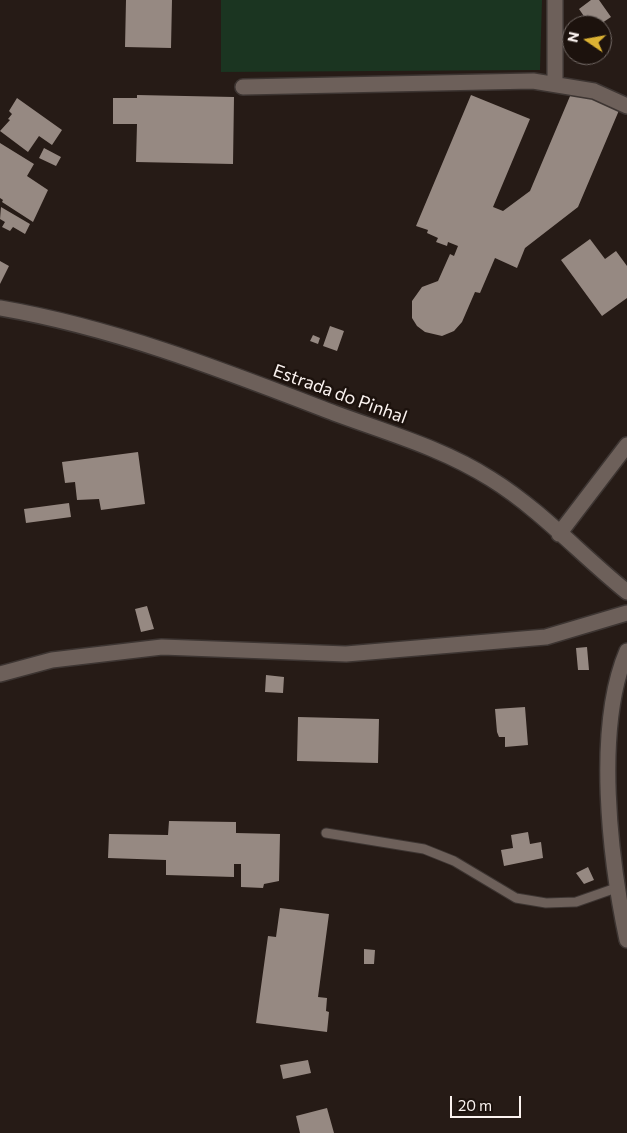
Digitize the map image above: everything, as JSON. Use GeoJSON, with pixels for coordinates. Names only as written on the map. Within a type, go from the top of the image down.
{"type":"FeatureCollection","features":[{"type":"Feature","properties":{"kind":"street"},"geometry":{"type":"LineString","coordinates":[[555,83],[556,0]]}},
{"type":"Feature","properties":{"kind":"street"},"geometry":{"type":"LineString","coordinates":[[243,87],[533,81],[555,83],[594,91],[627,106]]}},
{"type":"Feature","properties":{"kind":"street","name":"Estrada do Pinhal"},"geometry":{"type":"LineString","coordinates":[[0,308],[32,314],[138,342],[217,368],[456,459],[530,505],[559,534],[627,592]]}},
{"type":"Feature","properties":{"kind":"street"},"geometry":{"type":"LineString","coordinates":[[559,534],[627,445]]}},
{"type":"Feature","properties":{"kind":"street"},"geometry":{"type":"LineString","coordinates":[[0,674],[52,660],[162,647],[346,654],[546,637],[627,613]]}},
{"type":"Feature","properties":{"kind":"street"},"geometry":{"type":"LineString","coordinates":[[627,652],[616,687],[609,741],[609,822],[616,888],[627,940]]}},
{"type":"Feature","properties":{"kind":"lane"},"geometry":{"type":"LineString","coordinates":[[326,833],[424,849],[454,861],[516,898],[546,903],[576,902],[616,888]]}},
{"type":"Feature","properties":{"kind":"green space"},"geometry":{"type":"Polygon","coordinates":[[[221,0],[542,0],[540,70],[221,72],[221,0]]]}},
{"type":"Feature","properties":{"kind":"building"},"geometry":{"type":"Polygon","coordinates":[[[126,0],[172,0],[171,48],[125,47],[126,0]]]}},
{"type":"Feature","properties":{"kind":"building"},"geometry":{"type":"Polygon","coordinates":[[[591,0],[599,0],[610,15],[583,15],[579,9],[591,0]]]}},
{"type":"Feature","properties":{"kind":"building"},"geometry":{"type":"Polygon","coordinates":[[[573,89],[620,108],[578,207],[525,248],[517,268],[495,258],[480,293],[475,292],[462,322],[454,331],[442,336],[425,332],[417,326],[412,318],[412,301],[422,287],[438,281],[450,254],[454,256],[458,246],[448,242],[447,246],[436,242],[438,238],[427,233],[428,230],[416,226],[471,95],[530,119],[493,207],[503,211],[530,191],[573,89]]]}},
{"type":"Feature","properties":{"kind":"building"},"geometry":{"type":"Polygon","coordinates":[[[137,95],[234,97],[233,164],[136,162],[137,124],[113,124],[113,98],[137,98],[137,95]]]}},
{"type":"Feature","properties":{"kind":"building"},"geometry":{"type":"Polygon","coordinates":[[[17,98],[62,130],[52,145],[39,136],[28,152],[0,131],[10,120],[8,119],[12,114],[9,111],[17,98]]]}},
{"type":"Feature","properties":{"kind":"building"},"geometry":{"type":"Polygon","coordinates":[[[0,143],[34,164],[27,176],[48,190],[33,222],[2,202],[3,200],[0,198],[0,143]]]}},
{"type":"Feature","properties":{"kind":"building"},"geometry":{"type":"Polygon","coordinates":[[[44,148],[61,157],[56,166],[39,158],[44,148]]]}},
{"type":"Feature","properties":{"kind":"building"},"geometry":{"type":"Polygon","coordinates":[[[1,207],[30,224],[25,234],[13,227],[10,231],[2,227],[5,222],[0,219],[1,207]]]}},
{"type":"Feature","properties":{"kind":"building"},"geometry":{"type":"Polygon","coordinates":[[[590,239],[605,259],[616,251],[627,266],[627,298],[602,316],[561,260],[590,239]]]}},
{"type":"Feature","properties":{"kind":"building"},"geometry":{"type":"Polygon","coordinates":[[[0,261],[9,266],[0,284],[0,261]]]}},
{"type":"Feature","properties":{"kind":"building"},"geometry":{"type":"Polygon","coordinates":[[[330,326],[344,331],[337,351],[323,346],[330,326]]]}},
{"type":"Feature","properties":{"kind":"building"},"geometry":{"type":"Polygon","coordinates":[[[313,335],[320,338],[318,344],[310,341],[313,335]]]}},
{"type":"Feature","properties":{"kind":"building"},"geometry":{"type":"Polygon","coordinates":[[[138,452],[145,504],[101,510],[99,499],[77,500],[75,482],[65,483],[62,462],[138,452]]]}},
{"type":"Feature","properties":{"kind":"building"},"geometry":{"type":"Polygon","coordinates":[[[69,503],[71,517],[26,523],[24,509],[69,503]]]}},
{"type":"Feature","properties":{"kind":"building"},"geometry":{"type":"Polygon","coordinates":[[[147,606],[154,629],[141,632],[135,609],[147,606]]]}},
{"type":"Feature","properties":{"kind":"building"},"geometry":{"type":"Polygon","coordinates":[[[587,647],[589,670],[578,670],[576,648],[587,647]]]}},
{"type":"Feature","properties":{"kind":"building"},"geometry":{"type":"Polygon","coordinates":[[[266,675],[284,677],[283,693],[265,692],[266,675]]]}},
{"type":"Feature","properties":{"kind":"building"},"geometry":{"type":"Polygon","coordinates":[[[525,707],[528,745],[505,747],[505,737],[499,737],[497,732],[495,709],[525,707]]]}},
{"type":"Feature","properties":{"kind":"building"},"geometry":{"type":"Polygon","coordinates":[[[298,717],[379,719],[378,763],[297,761],[298,717]]]}},
{"type":"Feature","properties":{"kind":"building"},"geometry":{"type":"Polygon","coordinates":[[[169,821],[236,822],[236,833],[280,834],[279,881],[264,884],[263,888],[241,887],[241,864],[234,864],[234,877],[166,875],[166,860],[108,858],[109,834],[168,835],[169,821]]]}},
{"type":"Feature","properties":{"kind":"building"},"geometry":{"type":"Polygon","coordinates":[[[528,832],[530,844],[541,842],[543,858],[504,866],[501,850],[513,848],[511,835],[528,832]]]}},
{"type":"Feature","properties":{"kind":"building"},"geometry":{"type":"Polygon","coordinates":[[[588,867],[594,880],[584,884],[576,873],[588,867]]]}},
{"type":"Feature","properties":{"kind":"building"},"geometry":{"type":"Polygon","coordinates":[[[280,908],[329,914],[318,997],[327,998],[326,1011],[329,1012],[327,1032],[256,1023],[268,936],[276,937],[280,908]]]}},
{"type":"Feature","properties":{"kind":"building"},"geometry":{"type":"Polygon","coordinates":[[[364,949],[375,950],[374,964],[364,964],[364,949]]]}},
{"type":"Feature","properties":{"kind":"building"},"geometry":{"type":"Polygon","coordinates":[[[308,1060],[311,1073],[283,1079],[280,1065],[308,1060]]]}},
{"type":"Feature","properties":{"kind":"building"},"geometry":{"type":"Polygon","coordinates":[[[327,1108],[334,1133],[300,1133],[296,1116],[327,1108]]]}}]}
